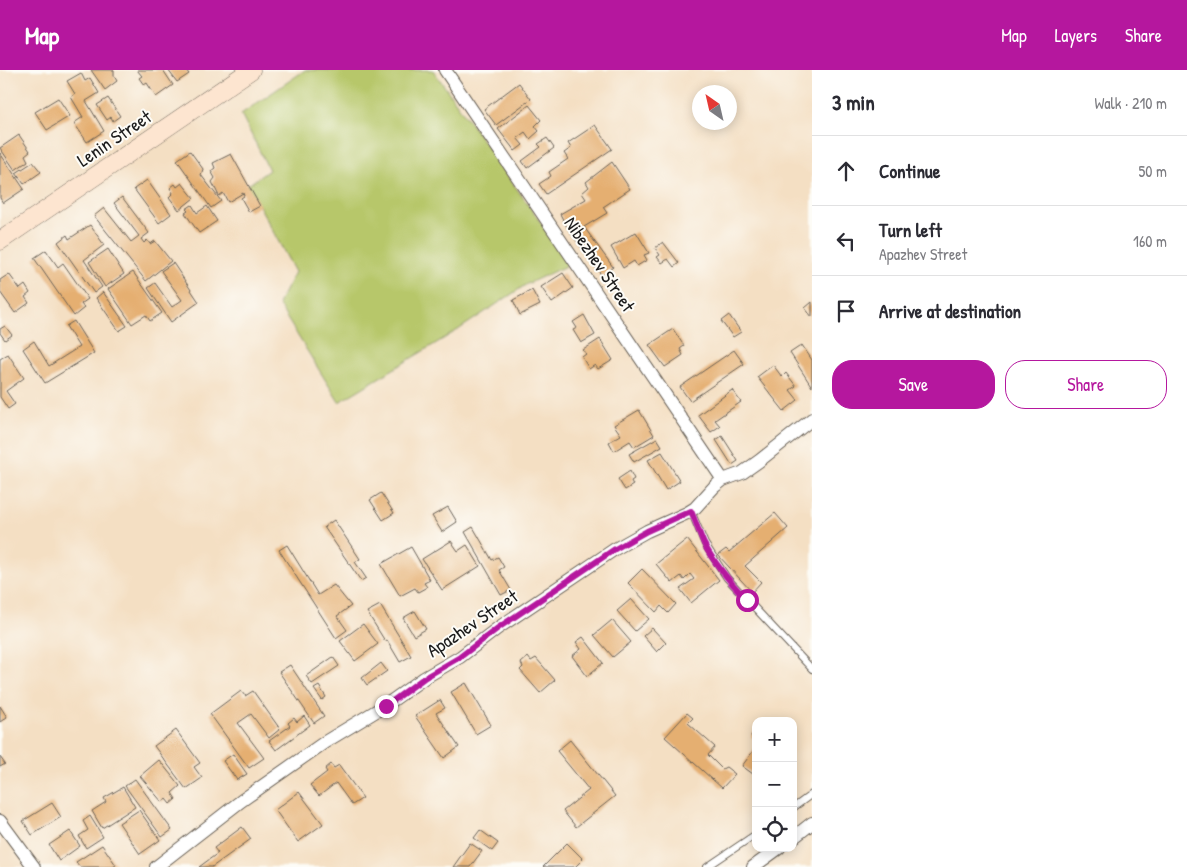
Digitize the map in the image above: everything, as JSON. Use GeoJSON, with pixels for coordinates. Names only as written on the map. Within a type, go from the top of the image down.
{"type":"FeatureCollection","features":[{"type":"Feature","properties":{"kind":"street","name":"Lenin Street"},"geometry":{"type":"LineString","coordinates":[[0,241],[251,70]]}},
{"type":"Feature","properties":{"kind":"street","name":"Nibezhev Street"},"geometry":{"type":"LineString","coordinates":[[445,70],[723,480]]}},
{"type":"Feature","properties":{"kind":"street","name":"Apazhev Street"},"geometry":{"type":"LineString","coordinates":[[156,867],[248,795],[325,742],[386,706],[424,678],[460,657],[498,628],[615,549],[647,531],[691,511],[723,480],[753,465],[812,419]]}},
{"type":"Feature","properties":{"kind":"street"},"geometry":{"type":"LineString","coordinates":[[0,821],[34,867]]}},
{"type":"Feature","properties":{"kind":"street"},"geometry":{"type":"LineString","coordinates":[[797,835],[812,823]]}},
{"type":"Feature","properties":{"kind":"street"},"geometry":{"type":"LineString","coordinates":[[753,867],[774,852]]}},
{"type":"Feature","properties":{"kind":"lane"},"geometry":{"type":"LineString","coordinates":[[691,511],[704,544],[726,578],[812,669]]}},
{"type":"Feature","properties":{"kind":"lane"},"geometry":{"type":"LineString","coordinates":[[794,807],[812,794]]}},
{"type":"Feature","properties":{"kind":"lane"},"geometry":{"type":"LineString","coordinates":[[708,867],[752,837]]}},
{"type":"Feature","properties":{"kind":"green space"},"geometry":{"type":"Polygon","coordinates":[[[305,70],[433,70],[570,264],[527,284],[458,330],[339,402],[278,304],[295,272],[248,185],[269,170],[241,114],[305,70]]]}},
{"type":"Feature","properties":{"kind":"building"},"geometry":{"type":"Polygon","coordinates":[[[91,70],[114,70],[114,76],[117,81],[105,90],[91,70]]]}},
{"type":"Feature","properties":{"kind":"building"},"geometry":{"type":"Polygon","coordinates":[[[137,70],[163,70],[173,85],[156,97],[147,83],[144,85],[139,78],[142,76],[137,70]]]}},
{"type":"Feature","properties":{"kind":"building"},"geometry":{"type":"Polygon","coordinates":[[[168,70],[186,70],[189,74],[177,82],[168,70]]]}},
{"type":"Feature","properties":{"kind":"building"},"geometry":{"type":"Polygon","coordinates":[[[81,73],[85,81],[90,78],[99,93],[86,101],[104,131],[87,142],[74,123],[83,117],[71,97],[75,94],[67,81],[81,73]]]}},
{"type":"Feature","properties":{"kind":"building"},"geometry":{"type":"Polygon","coordinates":[[[519,83],[531,99],[496,125],[484,109],[519,83]]]}},
{"type":"Feature","properties":{"kind":"building"},"geometry":{"type":"Polygon","coordinates":[[[58,98],[70,116],[47,130],[35,112],[58,98]]]}},
{"type":"Feature","properties":{"kind":"building"},"geometry":{"type":"Polygon","coordinates":[[[108,98],[120,116],[113,121],[111,117],[107,120],[97,105],[108,98]]]}},
{"type":"Feature","properties":{"kind":"building"},"geometry":{"type":"Polygon","coordinates":[[[529,105],[541,120],[535,126],[539,131],[530,139],[525,132],[517,138],[523,145],[515,151],[498,129],[529,105]]]}},
{"type":"Feature","properties":{"kind":"building"},"geometry":{"type":"Polygon","coordinates":[[[595,125],[612,149],[546,194],[539,184],[551,176],[549,172],[568,159],[564,153],[571,148],[568,143],[595,125]]]}},
{"type":"Feature","properties":{"kind":"building"},"geometry":{"type":"Polygon","coordinates":[[[19,135],[30,151],[25,155],[28,161],[15,170],[0,148],[19,135]]]}},
{"type":"Feature","properties":{"kind":"building"},"geometry":{"type":"Polygon","coordinates":[[[547,138],[554,148],[527,168],[522,161],[541,147],[538,144],[547,138]]]}},
{"type":"Feature","properties":{"kind":"building"},"geometry":{"type":"Polygon","coordinates":[[[190,151],[203,169],[201,175],[221,201],[211,208],[177,160],[190,151]]]}},
{"type":"Feature","properties":{"kind":"building"},"geometry":{"type":"Polygon","coordinates":[[[0,153],[24,189],[3,203],[0,198],[0,153]]]}},
{"type":"Feature","properties":{"kind":"building"},"geometry":{"type":"Polygon","coordinates":[[[231,154],[260,206],[249,212],[241,198],[244,196],[243,193],[228,202],[223,193],[219,196],[212,182],[215,178],[211,171],[215,168],[213,163],[231,154]]]}},
{"type":"Feature","properties":{"kind":"building"},"geometry":{"type":"Polygon","coordinates":[[[33,162],[41,172],[24,184],[16,173],[33,162]]]}},
{"type":"Feature","properties":{"kind":"building"},"geometry":{"type":"Polygon","coordinates":[[[612,162],[630,189],[603,207],[607,213],[584,227],[613,267],[602,276],[568,229],[560,214],[586,199],[582,193],[589,187],[586,182],[612,162]]]}},
{"type":"Feature","properties":{"kind":"building"},"geometry":{"type":"Polygon","coordinates":[[[147,180],[171,214],[159,223],[134,189],[147,180]]]}},
{"type":"Feature","properties":{"kind":"building"},"geometry":{"type":"Polygon","coordinates":[[[182,183],[194,198],[179,210],[169,197],[173,193],[170,188],[175,184],[177,187],[182,183]]]}},
{"type":"Feature","properties":{"kind":"building"},"geometry":{"type":"Polygon","coordinates":[[[122,197],[149,233],[141,239],[144,243],[147,240],[150,244],[155,241],[171,261],[146,281],[94,216],[104,208],[131,242],[139,236],[114,203],[122,197]]]}},
{"type":"Feature","properties":{"kind":"building"},"geometry":{"type":"Polygon","coordinates":[[[192,205],[197,213],[207,206],[217,221],[199,233],[185,213],[188,211],[186,209],[192,205]]]}},
{"type":"Feature","properties":{"kind":"building"},"geometry":{"type":"Polygon","coordinates":[[[90,225],[104,245],[84,260],[102,287],[94,293],[58,242],[67,235],[69,239],[90,225]]]}},
{"type":"Feature","properties":{"kind":"building"},"geometry":{"type":"Polygon","coordinates":[[[636,232],[649,253],[644,255],[647,260],[637,266],[634,261],[623,268],[611,247],[636,232]]]}},
{"type":"Feature","properties":{"kind":"building"},"geometry":{"type":"Polygon","coordinates":[[[663,242],[679,263],[674,267],[668,259],[662,263],[657,257],[660,255],[655,248],[663,242]]]}},
{"type":"Feature","properties":{"kind":"building"},"geometry":{"type":"Polygon","coordinates":[[[108,249],[124,274],[105,287],[89,262],[108,249]]]}},
{"type":"Feature","properties":{"kind":"building"},"geometry":{"type":"Polygon","coordinates":[[[46,250],[58,267],[63,263],[88,299],[81,304],[84,308],[74,316],[34,258],[46,250]]]}},
{"type":"Feature","properties":{"kind":"building"},"geometry":{"type":"Polygon","coordinates":[[[173,263],[199,302],[171,322],[148,288],[155,283],[172,307],[182,300],[161,271],[173,263]]]}},
{"type":"Feature","properties":{"kind":"building"},"geometry":{"type":"Polygon","coordinates":[[[133,272],[162,313],[150,321],[146,315],[132,324],[108,289],[133,272]]]}},
{"type":"Feature","properties":{"kind":"building"},"geometry":{"type":"Polygon","coordinates":[[[563,273],[573,288],[552,303],[541,287],[563,273]]]}},
{"type":"Feature","properties":{"kind":"building"},"geometry":{"type":"Polygon","coordinates":[[[9,274],[20,289],[25,285],[30,293],[25,297],[29,303],[15,313],[0,292],[0,280],[9,274]]]}},
{"type":"Feature","properties":{"kind":"building"},"geometry":{"type":"Polygon","coordinates":[[[532,290],[540,305],[520,315],[513,300],[532,290]]]}},
{"type":"Feature","properties":{"kind":"building"},"geometry":{"type":"Polygon","coordinates":[[[103,292],[127,326],[119,331],[96,298],[103,292]]]}},
{"type":"Feature","properties":{"kind":"building"},"geometry":{"type":"Polygon","coordinates":[[[812,302],[812,317],[805,308],[812,302]]]}},
{"type":"Feature","properties":{"kind":"building"},"geometry":{"type":"Polygon","coordinates":[[[584,315],[595,335],[581,343],[573,330],[577,328],[573,322],[584,315]]]}},
{"type":"Feature","properties":{"kind":"building"},"geometry":{"type":"Polygon","coordinates":[[[729,315],[741,332],[733,337],[721,321],[729,315]]]}},
{"type":"Feature","properties":{"kind":"building"},"geometry":{"type":"Polygon","coordinates":[[[74,321],[94,353],[45,383],[23,349],[34,341],[49,366],[79,347],[66,326],[74,321]]]}},
{"type":"Feature","properties":{"kind":"building"},"geometry":{"type":"Polygon","coordinates":[[[5,326],[12,335],[5,340],[0,333],[0,329],[5,326]]]}},
{"type":"Feature","properties":{"kind":"building"},"geometry":{"type":"Polygon","coordinates":[[[673,329],[684,346],[680,349],[683,355],[665,367],[649,345],[673,329]]]}},
{"type":"Feature","properties":{"kind":"building"},"geometry":{"type":"Polygon","coordinates":[[[600,339],[613,360],[598,369],[595,365],[589,369],[582,357],[586,354],[583,350],[600,339]]]}},
{"type":"Feature","properties":{"kind":"building"},"geometry":{"type":"Polygon","coordinates":[[[802,345],[812,360],[812,387],[790,353],[802,345]]]}},
{"type":"Feature","properties":{"kind":"building"},"geometry":{"type":"Polygon","coordinates":[[[734,350],[744,364],[690,401],[680,387],[734,350]]]}},
{"type":"Feature","properties":{"kind":"building"},"geometry":{"type":"Polygon","coordinates":[[[8,354],[24,378],[6,391],[15,404],[8,409],[0,397],[0,359],[8,354]]]}},
{"type":"Feature","properties":{"kind":"building"},"geometry":{"type":"Polygon","coordinates":[[[773,365],[782,377],[786,373],[796,386],[790,390],[798,400],[784,411],[757,377],[773,365]]]}},
{"type":"Feature","properties":{"kind":"building"},"geometry":{"type":"Polygon","coordinates":[[[732,390],[741,402],[715,420],[720,426],[711,432],[698,415],[732,390]]]}},
{"type":"Feature","properties":{"kind":"building"},"geometry":{"type":"Polygon","coordinates":[[[639,410],[654,435],[634,447],[630,441],[614,451],[609,442],[621,435],[614,425],[639,410]]]}},
{"type":"Feature","properties":{"kind":"building"},"geometry":{"type":"Polygon","coordinates":[[[722,436],[738,461],[732,465],[716,440],[722,436]]]}},
{"type":"Feature","properties":{"kind":"building"},"geometry":{"type":"Polygon","coordinates":[[[657,438],[662,446],[634,462],[629,454],[657,438]]]}},
{"type":"Feature","properties":{"kind":"building"},"geometry":{"type":"Polygon","coordinates":[[[662,452],[680,481],[666,490],[648,460],[662,452]]]}},
{"type":"Feature","properties":{"kind":"building"},"geometry":{"type":"Polygon","coordinates":[[[630,471],[634,479],[631,481],[633,485],[625,490],[618,479],[630,471]]]}},
{"type":"Feature","properties":{"kind":"building"},"geometry":{"type":"Polygon","coordinates":[[[381,493],[394,513],[383,520],[370,500],[381,493]]]}},
{"type":"Feature","properties":{"kind":"building"},"geometry":{"type":"Polygon","coordinates":[[[448,507],[457,522],[442,532],[432,516],[448,507]]]}},
{"type":"Feature","properties":{"kind":"building"},"geometry":{"type":"Polygon","coordinates":[[[775,513],[788,528],[745,566],[761,582],[752,592],[718,555],[726,549],[729,552],[775,513]]]}},
{"type":"Feature","properties":{"kind":"building"},"geometry":{"type":"Polygon","coordinates":[[[334,520],[360,559],[355,562],[366,578],[361,581],[324,527],[334,520]]]}},
{"type":"Feature","properties":{"kind":"building"},"geometry":{"type":"Polygon","coordinates":[[[473,527],[492,560],[498,557],[504,567],[499,570],[511,590],[501,595],[465,532],[473,527]]]}},
{"type":"Feature","properties":{"kind":"building"},"geometry":{"type":"Polygon","coordinates":[[[687,539],[719,580],[691,603],[680,589],[694,579],[690,574],[684,580],[681,576],[672,583],[656,564],[687,539]]]}},
{"type":"Feature","properties":{"kind":"building"},"geometry":{"type":"Polygon","coordinates":[[[451,541],[458,551],[467,545],[480,566],[442,590],[422,559],[451,541]]]}},
{"type":"Feature","properties":{"kind":"building"},"geometry":{"type":"Polygon","coordinates":[[[287,545],[318,595],[334,585],[351,606],[337,616],[347,630],[336,638],[279,550],[287,545]]]}},
{"type":"Feature","properties":{"kind":"building"},"geometry":{"type":"Polygon","coordinates":[[[411,547],[430,580],[424,583],[427,587],[418,592],[415,588],[400,596],[381,564],[411,547]]]}},
{"type":"Feature","properties":{"kind":"building"},"geometry":{"type":"Polygon","coordinates":[[[642,569],[676,604],[668,613],[661,606],[656,612],[628,583],[642,569]]]}},
{"type":"Feature","properties":{"kind":"building"},"geometry":{"type":"Polygon","coordinates":[[[631,599],[649,619],[635,631],[617,611],[631,599]]]}},
{"type":"Feature","properties":{"kind":"building"},"geometry":{"type":"Polygon","coordinates":[[[380,605],[411,656],[400,662],[367,612],[380,605]]]}},
{"type":"Feature","properties":{"kind":"building"},"geometry":{"type":"Polygon","coordinates":[[[415,611],[426,629],[414,636],[403,618],[415,611]]]}},
{"type":"Feature","properties":{"kind":"building"},"geometry":{"type":"Polygon","coordinates":[[[612,620],[631,642],[613,657],[594,635],[612,620]]]}},
{"type":"Feature","properties":{"kind":"building"},"geometry":{"type":"Polygon","coordinates":[[[363,624],[378,644],[355,661],[340,641],[363,624]]]}},
{"type":"Feature","properties":{"kind":"building"},"geometry":{"type":"Polygon","coordinates":[[[652,628],[666,643],[657,652],[643,636],[652,628]]]}},
{"type":"Feature","properties":{"kind":"building"},"geometry":{"type":"Polygon","coordinates":[[[583,637],[603,663],[587,676],[572,656],[581,649],[576,642],[583,637]]]}},
{"type":"Feature","properties":{"kind":"building"},"geometry":{"type":"Polygon","coordinates":[[[333,657],[339,666],[312,684],[306,676],[333,657]]]}},
{"type":"Feature","properties":{"kind":"building"},"geometry":{"type":"Polygon","coordinates":[[[528,657],[531,661],[536,658],[555,680],[540,693],[520,670],[523,667],[521,663],[528,657]]]}},
{"type":"Feature","properties":{"kind":"building"},"geometry":{"type":"Polygon","coordinates":[[[381,663],[387,671],[367,685],[362,678],[381,663]]]}},
{"type":"Feature","properties":{"kind":"building"},"geometry":{"type":"Polygon","coordinates":[[[290,665],[324,716],[314,723],[279,672],[290,665]]]}},
{"type":"Feature","properties":{"kind":"building"},"geometry":{"type":"Polygon","coordinates":[[[466,683],[491,725],[476,734],[451,692],[466,683]]]}},
{"type":"Feature","properties":{"kind":"building"},"geometry":{"type":"Polygon","coordinates":[[[319,686],[326,697],[322,700],[314,689],[319,686]]]}},
{"type":"Feature","properties":{"kind":"building"},"geometry":{"type":"Polygon","coordinates":[[[241,691],[245,696],[253,691],[280,729],[269,738],[251,714],[238,723],[264,758],[249,768],[210,714],[241,691]]]}},
{"type":"Feature","properties":{"kind":"building"},"geometry":{"type":"Polygon","coordinates":[[[440,700],[445,708],[436,713],[459,747],[444,758],[415,716],[440,700]]]}},
{"type":"Feature","properties":{"kind":"building"},"geometry":{"type":"Polygon","coordinates":[[[0,706],[7,717],[0,722],[0,706]]]}},
{"type":"Feature","properties":{"kind":"building"},"geometry":{"type":"Polygon","coordinates":[[[687,713],[693,718],[688,723],[715,747],[708,755],[722,769],[726,767],[735,774],[722,788],[665,737],[687,713]]]}},
{"type":"Feature","properties":{"kind":"building"},"geometry":{"type":"Polygon","coordinates":[[[304,716],[310,725],[276,750],[269,741],[290,726],[288,723],[294,718],[297,722],[304,716]]]}},
{"type":"Feature","properties":{"kind":"building"},"geometry":{"type":"Polygon","coordinates":[[[176,730],[200,763],[194,767],[202,778],[186,789],[154,746],[176,730]]]}},
{"type":"Feature","properties":{"kind":"building"},"geometry":{"type":"Polygon","coordinates":[[[570,740],[615,796],[576,827],[563,811],[589,790],[557,751],[570,740]]]}},
{"type":"Feature","properties":{"kind":"building"},"geometry":{"type":"Polygon","coordinates":[[[752,752],[752,773],[742,766],[752,752]]]}},
{"type":"Feature","properties":{"kind":"building"},"geometry":{"type":"Polygon","coordinates":[[[233,754],[247,774],[237,780],[223,761],[233,754]]]}},
{"type":"Feature","properties":{"kind":"building"},"geometry":{"type":"Polygon","coordinates":[[[0,757],[5,764],[0,767],[0,757]]]}},
{"type":"Feature","properties":{"kind":"building"},"geometry":{"type":"Polygon","coordinates":[[[159,760],[180,786],[172,793],[176,799],[170,804],[166,799],[162,802],[140,776],[159,760]]]}},
{"type":"Feature","properties":{"kind":"building"},"geometry":{"type":"Polygon","coordinates":[[[331,764],[334,768],[339,765],[363,798],[352,805],[336,783],[319,796],[310,785],[327,772],[325,769],[331,764]]]}},
{"type":"Feature","properties":{"kind":"building"},"geometry":{"type":"Polygon","coordinates":[[[135,779],[172,830],[162,837],[125,786],[135,779]]]}},
{"type":"Feature","properties":{"kind":"building"},"geometry":{"type":"Polygon","coordinates":[[[123,787],[135,807],[102,828],[92,811],[106,802],[104,798],[123,787]]]}},
{"type":"Feature","properties":{"kind":"building"},"geometry":{"type":"Polygon","coordinates":[[[299,792],[323,824],[298,842],[275,810],[299,792]]]}},
{"type":"Feature","properties":{"kind":"building"},"geometry":{"type":"Polygon","coordinates":[[[52,803],[61,817],[32,835],[23,821],[52,803]]]}},
{"type":"Feature","properties":{"kind":"building"},"geometry":{"type":"Polygon","coordinates":[[[139,810],[160,840],[140,854],[119,823],[139,810]]]}},
{"type":"Feature","properties":{"kind":"building"},"geometry":{"type":"Polygon","coordinates":[[[90,816],[103,837],[86,848],[79,836],[88,830],[83,821],[90,816]]]}},
{"type":"Feature","properties":{"kind":"building"},"geometry":{"type":"Polygon","coordinates":[[[242,827],[251,839],[212,867],[199,867],[218,853],[214,848],[242,827]]]}},
{"type":"Feature","properties":{"kind":"building"},"geometry":{"type":"Polygon","coordinates":[[[480,830],[498,843],[492,851],[474,838],[480,830]]]}},
{"type":"Feature","properties":{"kind":"building"},"geometry":{"type":"Polygon","coordinates":[[[70,831],[80,846],[59,861],[49,845],[70,831]]]}},
{"type":"Feature","properties":{"kind":"building"},"geometry":{"type":"Polygon","coordinates":[[[470,843],[482,851],[470,867],[453,867],[470,843]]]}},
{"type":"Feature","properties":{"kind":"building"},"geometry":{"type":"Polygon","coordinates":[[[567,843],[583,859],[575,867],[543,867],[567,843]]]}},
{"type":"Feature","properties":{"kind":"building"},"geometry":{"type":"Polygon","coordinates":[[[102,845],[116,865],[113,867],[80,867],[76,862],[102,845]]]}},
{"type":"Feature","properties":{"kind":"route"},"geometry":{"type":"LineString","coordinates":[[386,706],[424,678],[460,657],[498,628],[615,549],[647,531],[691,511],[704,544],[714,560],[726,578],[747,600]]}}]}
